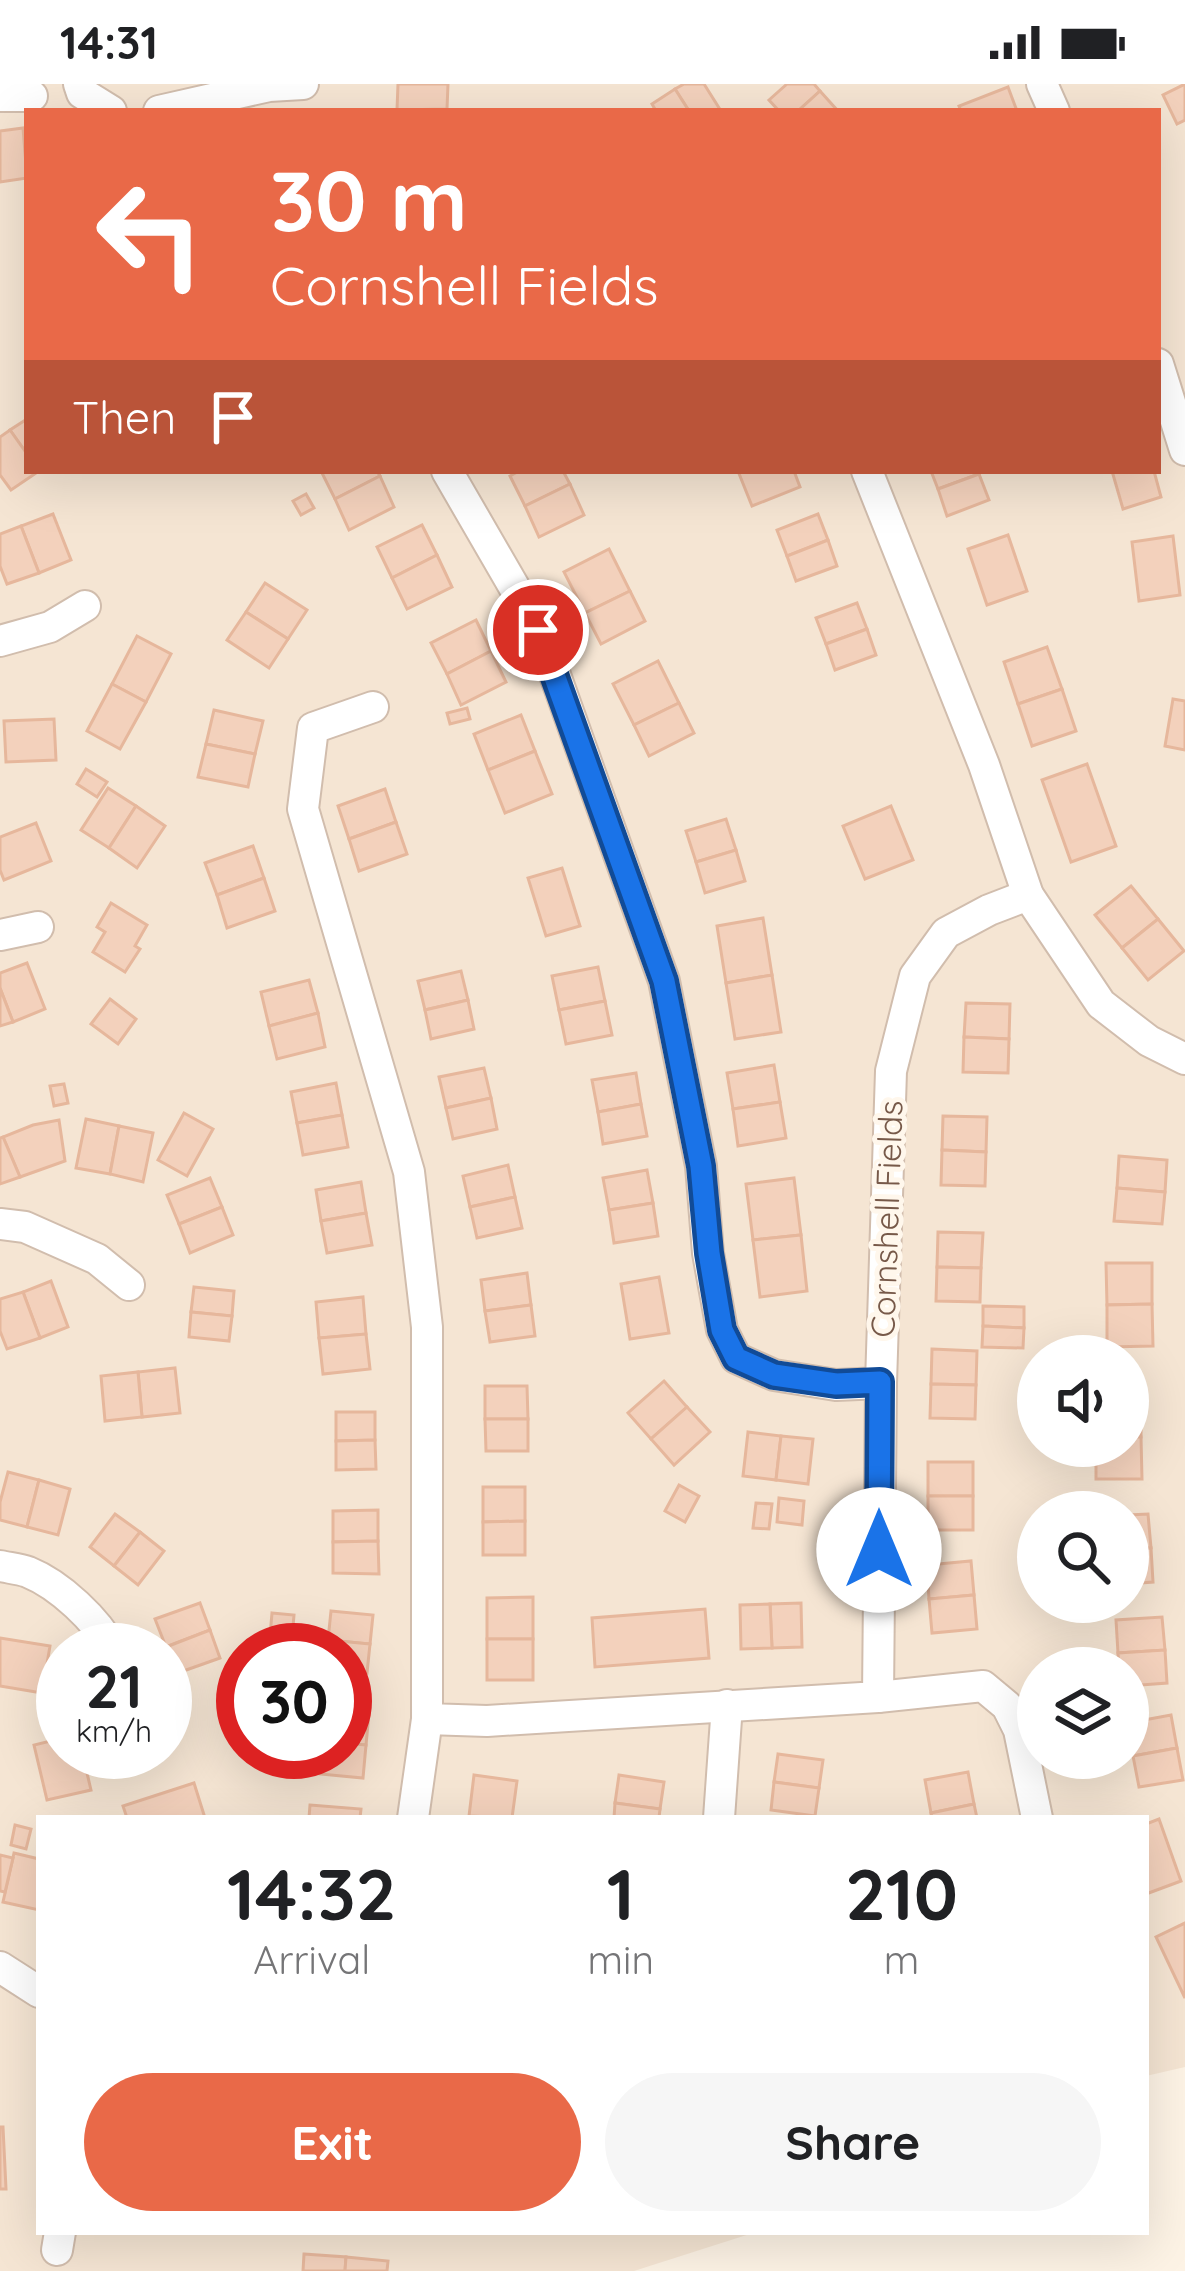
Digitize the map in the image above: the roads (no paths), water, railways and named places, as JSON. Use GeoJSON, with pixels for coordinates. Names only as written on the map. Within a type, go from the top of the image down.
{"type":"FeatureCollection","features":[{"type":"Feature","properties":{"kind":"street"},"geometry":{"type":"LineString","coordinates":[[80,84],[82,93],[106,108]]}},
{"type":"Feature","properties":{"kind":"street"},"geometry":{"type":"LineString","coordinates":[[172,108],[268,86],[303,84]]}},
{"type":"Feature","properties":{"kind":"street"},"geometry":{"type":"LineString","coordinates":[[0,95],[32,96]]}},
{"type":"Feature","properties":{"kind":"street"},"geometry":{"type":"LineString","coordinates":[[1161,374],[1185,450]]}},
{"type":"Feature","properties":{"kind":"street","name":"Cornshell Fields"},"geometry":{"type":"LineString","coordinates":[[449,474],[538,630],[664,981],[701,1166],[722,1330],[736,1358],[774,1375],[836,1384],[880,1382],[891,1071],[915,976],[946,934],[1028,895]]}},
{"type":"Feature","properties":{"kind":"street"},"geometry":{"type":"LineString","coordinates":[[868,474],[984,765],[1028,895],[1101,1004],[1149,1041],[1185,1059]]}},
{"type":"Feature","properties":{"kind":"street"},"geometry":{"type":"LineString","coordinates":[[0,641],[50,627],[85,606]]}},
{"type":"Feature","properties":{"kind":"street"},"geometry":{"type":"LineString","coordinates":[[373,707],[313,728],[303,809],[409,1172],[427,1327],[427,1719],[413,1815]]}},
{"type":"Feature","properties":{"kind":"street"},"geometry":{"type":"LineString","coordinates":[[0,935],[38,927]]}},
{"type":"Feature","properties":{"kind":"street"},"geometry":{"type":"LineString","coordinates":[[0,1224],[25,1227],[98,1258],[129,1285]]}},
{"type":"Feature","properties":{"kind":"street"},"geometry":{"type":"LineString","coordinates":[[878,1697],[880,1382]]}},
{"type":"Feature","properties":{"kind":"street"},"geometry":{"type":"LineString","coordinates":[[0,1566],[29,1572],[75,1603],[94,1623]]}},
{"type":"Feature","properties":{"kind":"street"},"geometry":{"type":"LineString","coordinates":[[427,1719],[487,1721],[983,1686],[1007,1706],[1019,1730],[1036,1815]]}},
{"type":"Feature","properties":{"kind":"street"},"geometry":{"type":"LineString","coordinates":[[719,1815],[727,1706]]}},
{"type":"Feature","properties":{"kind":"street"},"geometry":{"type":"LineString","coordinates":[[0,1967],[36,1990]]}}]}
